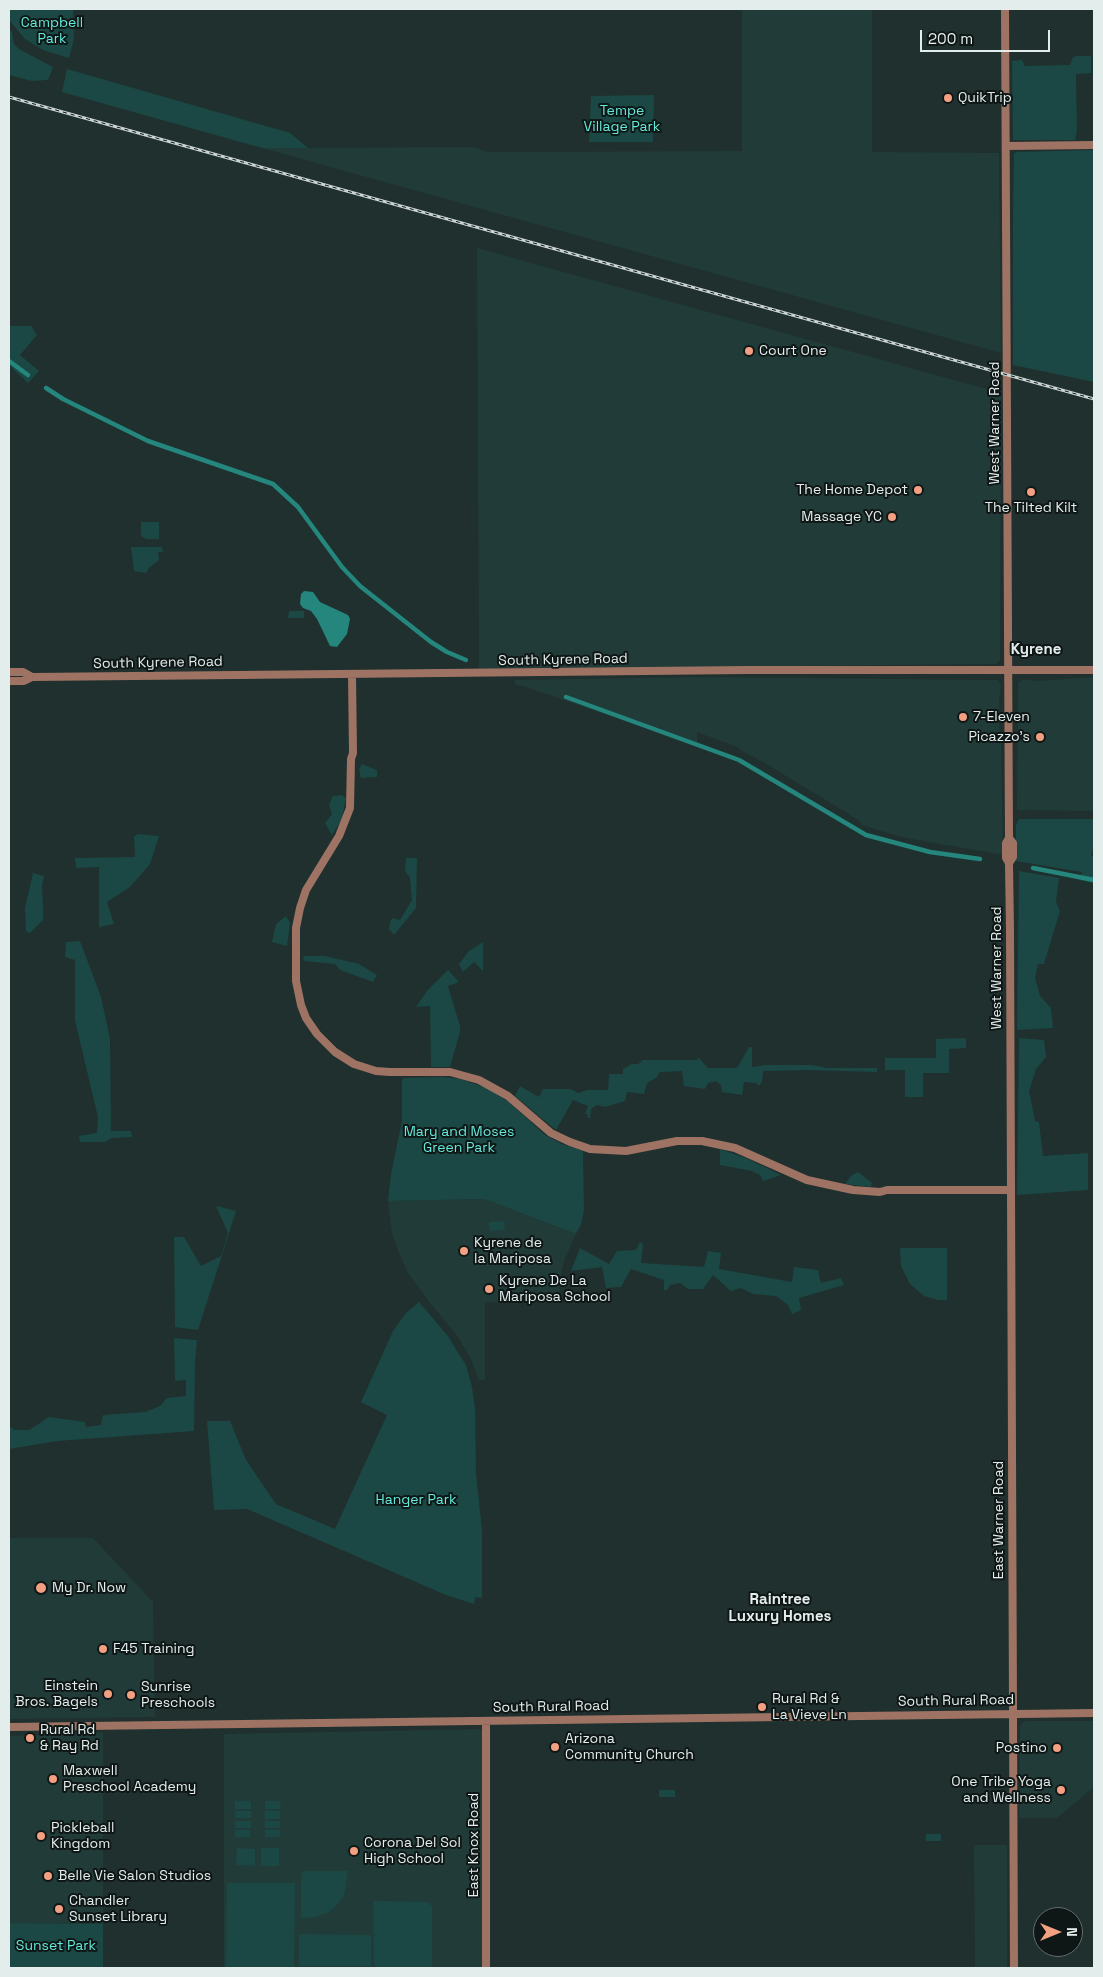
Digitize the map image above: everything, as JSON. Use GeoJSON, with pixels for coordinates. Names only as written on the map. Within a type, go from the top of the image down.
{"type":"FeatureCollection","features":[{"type":"Feature","properties":{"kind":"main road","name":"West Warner Road"},"geometry":{"type":"LineString","coordinates":[[1005,9],[1009,838],[1013,843],[1012,857],[1009,863],[1010,1072]]}},
{"type":"Feature","properties":{"kind":"main road"},"geometry":{"type":"LineString","coordinates":[[1006,146],[1094,145]]}},
{"type":"Feature","properties":{"kind":"main road","name":"South Kyrene Road"},"geometry":{"type":"LineString","coordinates":[[9,681],[24,681],[32,677],[747,670],[1094,670]]}},
{"type":"Feature","properties":{"kind":"main road","name":"South Kyrene Road"},"geometry":{"type":"LineString","coordinates":[[9,672],[23,672],[32,677]]}},
{"type":"Feature","properties":{"kind":"main road"},"geometry":{"type":"LineString","coordinates":[[350,675],[350,721],[353,753],[351,759],[351,802],[347,818],[335,844],[306,890],[297,918],[295,936],[296,981],[299,999],[306,1018],[330,1048],[354,1064],[382,1072],[450,1072],[478,1080],[508,1096],[551,1133],[583,1146],[602,1150],[626,1151],[677,1141],[709,1142],[735,1148],[807,1180],[840,1188],[880,1192],[887,1190],[1010,1192]]}},
{"type":"Feature","properties":{"kind":"main road","name":"East Warner Road"},"geometry":{"type":"LineString","coordinates":[[1010,1072],[1014,1968]]}},
{"type":"Feature","properties":{"kind":"main road","name":"South Rural Road"},"geometry":{"type":"LineString","coordinates":[[9,1727],[1094,1713]]}},
{"type":"Feature","properties":{"kind":"main road","name":"East Knox Road"},"geometry":{"type":"LineString","coordinates":[[486,1721],[486,1968]]}},
{"type":"Feature","properties":{"kind":"shaded area"},"geometry":{"type":"Polygon","coordinates":[[[742,9],[872,9],[872,152],[999,153],[1001,353],[262,148],[475,147],[487,152],[742,151],[742,9]]]}},
{"type":"Feature","properties":{"kind":"shaded area"},"geometry":{"type":"Polygon","coordinates":[[[477,248],[1001,393],[1000,660],[996,664],[479,669],[477,248]]]}},
{"type":"Feature","properties":{"kind":"shaded area"},"geometry":{"type":"Polygon","coordinates":[[[697,677],[998,680],[1001,685],[999,725],[1001,738],[1003,855],[901,837],[861,825],[860,821],[739,748],[697,732],[697,746],[523,686],[515,685],[515,680],[697,677]]]}},
{"type":"Feature","properties":{"kind":"shaded area"},"geometry":{"type":"Polygon","coordinates":[[[1094,677],[1094,811],[1017,810],[1018,682],[1023,679],[1036,681],[1094,677]]]}},
{"type":"Feature","properties":{"kind":"shaded area","name":"Kyrene De La Mariposa School"},"geometry":{"type":"Polygon","coordinates":[[[484,1199],[576,1234],[564,1261],[559,1296],[520,1297],[513,1298],[510,1302],[485,1302],[485,1380],[479,1380],[471,1359],[459,1338],[408,1273],[392,1233],[388,1201],[484,1199]]]}},
{"type":"Feature","properties":{"kind":"shaded area"},"geometry":{"type":"Polygon","coordinates":[[[9,1538],[93,1538],[153,1602],[155,1717],[9,1719],[9,1538]]]}},
{"type":"Feature","properties":{"kind":"shaded area"},"geometry":{"type":"Polygon","coordinates":[[[1026,1721],[1094,1721],[1094,1787],[1057,1818],[1019,1818],[1020,1727],[1026,1721]]]}},
{"type":"Feature","properties":{"kind":"shaded area","name":"Corona Del Sol High School"},"geometry":{"type":"Polygon","coordinates":[[[483,1729],[483,1968],[224,1968],[224,1734],[483,1729]]]}},
{"type":"Feature","properties":{"kind":"shaded area"},"geometry":{"type":"Polygon","coordinates":[[[103,1732],[103,1924],[9,1923],[9,1736],[103,1732]]]}},
{"type":"Feature","properties":{"kind":"shaded area"},"geometry":{"type":"Polygon","coordinates":[[[974,1845],[1007,1845],[1007,1968],[975,1968],[974,1845]]]}},
{"type":"Feature","properties":{"kind":"green space","name":"Campbell Park"},"geometry":{"type":"Polygon","coordinates":[[[9,9],[73,9],[74,39],[69,58],[43,50],[25,39],[9,20],[9,9]]]}},
{"type":"Feature","properties":{"kind":"green space"},"geometry":{"type":"Polygon","coordinates":[[[9,29],[12,32],[14,44],[19,49],[53,67],[48,80],[32,81],[9,75],[9,29]]]}},
{"type":"Feature","properties":{"kind":"green space"},"geometry":{"type":"Polygon","coordinates":[[[1091,56],[1091,73],[1076,74],[1077,130],[1075,140],[1013,140],[1012,61],[1022,60],[1025,66],[1070,65],[1073,57],[1091,56]]]}},
{"type":"Feature","properties":{"kind":"green space"},"geometry":{"type":"Polygon","coordinates":[[[67,69],[290,133],[308,148],[262,148],[62,92],[67,69]]]}},
{"type":"Feature","properties":{"kind":"green space","name":"Tempe Village Park"},"geometry":{"type":"Polygon","coordinates":[[[654,95],[653,142],[589,142],[591,96],[654,95]]]}},
{"type":"Feature","properties":{"kind":"green space"},"geometry":{"type":"Polygon","coordinates":[[[1094,150],[1094,382],[1013,365],[1013,219],[1014,153],[1094,150]]]}},
{"type":"Feature","properties":{"kind":"green space"},"geometry":{"type":"Polygon","coordinates":[[[9,326],[31,326],[37,335],[20,355],[39,371],[28,383],[9,365],[9,326]]]}},
{"type":"Feature","properties":{"kind":"green space"},"geometry":{"type":"Polygon","coordinates":[[[141,522],[159,522],[159,539],[146,539],[141,536],[141,522]]]}},
{"type":"Feature","properties":{"kind":"green space"},"geometry":{"type":"Polygon","coordinates":[[[131,547],[162,547],[163,552],[158,552],[159,560],[146,573],[134,571],[131,547]]]}},
{"type":"Feature","properties":{"kind":"green space"},"geometry":{"type":"Polygon","coordinates":[[[289,611],[304,611],[304,618],[288,618],[289,611]]]}},
{"type":"Feature","properties":{"kind":"green space"},"geometry":{"type":"Polygon","coordinates":[[[362,764],[377,770],[377,777],[361,778],[359,769],[362,764]]]}},
{"type":"Feature","properties":{"kind":"green space"},"geometry":{"type":"Polygon","coordinates":[[[342,795],[346,798],[342,819],[332,835],[325,823],[332,814],[329,805],[333,796],[342,795]]]}},
{"type":"Feature","properties":{"kind":"green space"},"geometry":{"type":"Polygon","coordinates":[[[1019,819],[1094,819],[1094,844],[1091,856],[1094,857],[1094,883],[1078,880],[1082,872],[1016,861],[1016,825],[1019,819]]]}},
{"type":"Feature","properties":{"kind":"green space"},"geometry":{"type":"Polygon","coordinates":[[[138,834],[159,836],[150,864],[130,887],[107,902],[114,924],[99,927],[99,867],[76,868],[75,858],[135,857],[134,837],[138,834]]]}},
{"type":"Feature","properties":{"kind":"green space"},"geometry":{"type":"Polygon","coordinates":[[[406,858],[417,858],[416,908],[394,935],[389,929],[392,918],[400,920],[412,900],[410,878],[405,871],[406,858]]]}},
{"type":"Feature","properties":{"kind":"green space"},"geometry":{"type":"Polygon","coordinates":[[[1019,871],[1059,878],[1056,902],[1060,911],[1044,964],[1038,964],[1035,978],[1040,996],[1051,1008],[1053,1028],[1017,1030],[1019,871]]]}},
{"type":"Feature","properties":{"kind":"green space"},"geometry":{"type":"Polygon","coordinates":[[[33,873],[44,876],[42,886],[43,920],[30,933],[26,931],[25,908],[33,873]]]}},
{"type":"Feature","properties":{"kind":"green space"},"geometry":{"type":"Polygon","coordinates":[[[286,916],[290,923],[287,946],[272,942],[276,924],[286,916]]]}},
{"type":"Feature","properties":{"kind":"green space"},"geometry":{"type":"Polygon","coordinates":[[[80,941],[101,997],[110,1039],[111,1131],[131,1131],[132,1137],[112,1138],[105,1142],[80,1142],[79,1136],[97,1133],[98,1117],[75,1021],[75,960],[65,957],[66,942],[80,941]]]}},
{"type":"Feature","properties":{"kind":"green space"},"geometry":{"type":"Polygon","coordinates":[[[483,942],[483,971],[474,962],[463,972],[459,964],[469,951],[483,942]]]}},
{"type":"Feature","properties":{"kind":"green space"},"geometry":{"type":"Polygon","coordinates":[[[303,956],[325,956],[359,964],[377,975],[373,982],[340,970],[335,964],[304,961],[303,956]]]}},
{"type":"Feature","properties":{"kind":"green space"},"geometry":{"type":"Polygon","coordinates":[[[448,970],[459,982],[448,986],[460,1026],[460,1032],[450,1067],[431,1067],[430,1006],[416,1007],[427,991],[448,970]]]}},
{"type":"Feature","properties":{"kind":"green space"},"geometry":{"type":"Polygon","coordinates":[[[966,1038],[966,1048],[949,1049],[949,1073],[923,1073],[923,1097],[905,1097],[905,1070],[885,1070],[885,1058],[936,1058],[936,1039],[966,1038]]]}},
{"type":"Feature","properties":{"kind":"green space"},"geometry":{"type":"Polygon","coordinates":[[[1019,1038],[1044,1040],[1046,1057],[1036,1069],[1029,1091],[1035,1121],[1039,1122],[1043,1156],[1088,1153],[1088,1190],[1017,1195],[1019,1038]]]}},
{"type":"Feature","properties":{"kind":"green space"},"geometry":{"type":"Polygon","coordinates":[[[749,1047],[752,1047],[752,1067],[766,1065],[812,1065],[826,1068],[877,1068],[877,1072],[763,1071],[762,1082],[759,1086],[756,1083],[744,1082],[742,1095],[722,1092],[721,1085],[716,1081],[708,1083],[705,1089],[684,1086],[682,1071],[660,1072],[656,1078],[647,1083],[644,1094],[627,1092],[625,1101],[605,1107],[597,1105],[591,1109],[590,1118],[587,1117],[588,1114],[585,1114],[588,1106],[573,1100],[556,1130],[515,1096],[520,1086],[539,1097],[543,1089],[571,1089],[578,1093],[587,1090],[608,1090],[609,1074],[623,1074],[623,1069],[632,1064],[638,1064],[643,1060],[696,1060],[699,1058],[708,1068],[737,1068],[749,1047]]]}},
{"type":"Feature","properties":{"kind":"green space","name":"Mary and Moses Green Park"},"geometry":{"type":"Polygon","coordinates":[[[442,1077],[460,1079],[487,1088],[509,1102],[545,1135],[562,1144],[583,1151],[584,1210],[581,1224],[576,1234],[484,1199],[388,1201],[391,1174],[402,1121],[402,1080],[404,1078],[442,1077]]]}},
{"type":"Feature","properties":{"kind":"green space"},"geometry":{"type":"Polygon","coordinates":[[[720,1149],[746,1158],[781,1175],[763,1181],[760,1175],[752,1171],[720,1165],[720,1149]]]}},
{"type":"Feature","properties":{"kind":"green space"},"geometry":{"type":"Polygon","coordinates":[[[858,1172],[872,1183],[871,1187],[845,1184],[851,1176],[858,1172]]]}},
{"type":"Feature","properties":{"kind":"green space"},"geometry":{"type":"Polygon","coordinates":[[[216,1206],[236,1211],[198,1330],[175,1327],[174,1237],[184,1237],[201,1266],[221,1256],[228,1233],[216,1206]]]}},
{"type":"Feature","properties":{"kind":"green space"},"geometry":{"type":"Polygon","coordinates":[[[504,1221],[505,1230],[490,1231],[489,1222],[504,1221]]]}},
{"type":"Feature","properties":{"kind":"green space"},"geometry":{"type":"Polygon","coordinates":[[[640,1242],[643,1244],[641,1263],[704,1267],[708,1251],[721,1253],[719,1269],[792,1282],[794,1267],[818,1270],[821,1283],[841,1278],[844,1285],[799,1298],[801,1310],[792,1314],[788,1305],[776,1296],[753,1294],[741,1288],[731,1291],[713,1275],[703,1289],[688,1289],[680,1283],[670,1285],[667,1290],[664,1290],[664,1280],[631,1269],[621,1287],[606,1288],[602,1267],[571,1271],[580,1248],[609,1264],[617,1251],[636,1250],[640,1242]]]}},
{"type":"Feature","properties":{"kind":"green space"},"geometry":{"type":"Polygon","coordinates":[[[900,1248],[947,1248],[947,1300],[938,1300],[924,1296],[910,1284],[901,1266],[900,1248]]]}},
{"type":"Feature","properties":{"kind":"green space","name":"Hanger Park"},"geometry":{"type":"Polygon","coordinates":[[[419,1302],[448,1336],[466,1365],[472,1387],[475,1408],[476,1474],[482,1530],[482,1598],[475,1597],[474,1604],[446,1595],[247,1509],[214,1510],[207,1421],[230,1421],[246,1460],[276,1504],[335,1529],[387,1415],[361,1402],[393,1331],[406,1313],[419,1302]]]}},
{"type":"Feature","properties":{"kind":"green space"},"geometry":{"type":"Polygon","coordinates":[[[174,1338],[197,1340],[194,1431],[57,1441],[9,1449],[9,1426],[15,1430],[29,1430],[49,1417],[85,1422],[86,1427],[101,1425],[103,1415],[145,1412],[160,1406],[167,1398],[186,1396],[186,1380],[175,1381],[174,1338]]]}},
{"type":"Feature","properties":{"kind":"green space"},"geometry":{"type":"Polygon","coordinates":[[[659,1790],[675,1790],[675,1797],[659,1797],[659,1790]]]}},
{"type":"Feature","properties":{"kind":"green space"},"geometry":{"type":"Polygon","coordinates":[[[235,1801],[251,1801],[251,1809],[235,1809],[235,1801]]]}},
{"type":"Feature","properties":{"kind":"green space"},"geometry":{"type":"Polygon","coordinates":[[[265,1801],[280,1801],[281,1809],[265,1809],[265,1801]]]}},
{"type":"Feature","properties":{"kind":"green space"},"geometry":{"type":"Polygon","coordinates":[[[235,1811],[251,1811],[251,1818],[235,1818],[235,1811]]]}},
{"type":"Feature","properties":{"kind":"green space"},"geometry":{"type":"Polygon","coordinates":[[[265,1811],[280,1811],[280,1819],[265,1819],[265,1811]]]}},
{"type":"Feature","properties":{"kind":"green space"},"geometry":{"type":"Polygon","coordinates":[[[235,1821],[251,1821],[251,1828],[235,1828],[235,1821]]]}},
{"type":"Feature","properties":{"kind":"green space"},"geometry":{"type":"Polygon","coordinates":[[[265,1821],[280,1821],[280,1828],[265,1828],[265,1821]]]}},
{"type":"Feature","properties":{"kind":"green space"},"geometry":{"type":"Polygon","coordinates":[[[235,1830],[250,1830],[250,1837],[235,1837],[235,1830]]]}},
{"type":"Feature","properties":{"kind":"green space"},"geometry":{"type":"Polygon","coordinates":[[[265,1830],[280,1830],[280,1837],[265,1837],[265,1830]]]}},
{"type":"Feature","properties":{"kind":"green space"},"geometry":{"type":"Polygon","coordinates":[[[926,1834],[941,1834],[941,1841],[926,1841],[926,1834]]]}},
{"type":"Feature","properties":{"kind":"green space"},"geometry":{"type":"Polygon","coordinates":[[[237,1848],[255,1849],[255,1866],[236,1865],[237,1848]]]}},
{"type":"Feature","properties":{"kind":"green space"},"geometry":{"type":"Polygon","coordinates":[[[261,1848],[279,1848],[279,1866],[261,1866],[261,1848]]]}},
{"type":"Feature","properties":{"kind":"green space"},"geometry":{"type":"Polygon","coordinates":[[[304,1871],[348,1871],[344,1896],[327,1913],[315,1917],[301,1918],[301,1874],[304,1871]]]}},
{"type":"Feature","properties":{"kind":"green space"},"geometry":{"type":"Polygon","coordinates":[[[227,1883],[295,1883],[294,1968],[226,1968],[227,1883]]]}},
{"type":"Feature","properties":{"kind":"green space"},"geometry":{"type":"Polygon","coordinates":[[[373,1901],[427,1902],[432,1906],[432,1967],[377,1967],[374,1964],[373,1901]]]}},
{"type":"Feature","properties":{"kind":"green space","name":"Sunset Park"},"geometry":{"type":"Polygon","coordinates":[[[9,1923],[103,1924],[103,1968],[9,1968],[9,1923]]]}},
{"type":"Feature","properties":{"kind":"green space"},"geometry":{"type":"Polygon","coordinates":[[[299,1934],[371,1935],[371,1966],[299,1966],[299,1934]]]}},
{"type":"Feature","properties":{"kind":"water"},"geometry":{"type":"Polygon","coordinates":[[[304,591],[313,592],[320,602],[348,615],[350,619],[347,634],[337,647],[330,646],[317,619],[311,611],[303,608],[300,604],[301,594],[304,591]]]}},
{"type":"Feature","properties":{"kind":"waterway"},"geometry":{"type":"LineString","coordinates":[[9,361],[28,375]]}},
{"type":"Feature","properties":{"kind":"waterway"},"geometry":{"type":"LineString","coordinates":[[46,388],[63,399],[148,441],[273,484],[298,507],[342,567],[360,586],[431,642],[447,652],[466,660]]}},
{"type":"Feature","properties":{"kind":"waterway"},"geometry":{"type":"LineString","coordinates":[[566,697],[739,760],[866,835],[930,852],[980,859]]}},
{"type":"Feature","properties":{"kind":"waterway"},"geometry":{"type":"LineString","coordinates":[[1033,868],[1094,880]]}},
{"type":"Feature","properties":{"kind":"railway"},"geometry":{"type":"LineString","coordinates":[[9,97],[1094,399]]}},
{"type":"Feature","properties":{"kind":"place","name":"QuikTrip"},"geometry":{"type":"Point","coordinates":[948,98]}},
{"type":"Feature","properties":{"kind":"place","name":"Court One"},"geometry":{"type":"Point","coordinates":[749,351]}},
{"type":"Feature","properties":{"kind":"place","name":"The Home Depot"},"geometry":{"type":"Point","coordinates":[918,490]}},
{"type":"Feature","properties":{"kind":"place","name":"The Tilted Kilt"},"geometry":{"type":"Point","coordinates":[1031,492]}},
{"type":"Feature","properties":{"kind":"place","name":"Massage YC"},"geometry":{"type":"Point","coordinates":[892,517]}},
{"type":"Feature","properties":{"kind":"place","name":"7-Eleven"},"geometry":{"type":"Point","coordinates":[963,717]}},
{"type":"Feature","properties":{"kind":"place","name":"Picazzo’s"},"geometry":{"type":"Point","coordinates":[1040,737]}},
{"type":"Feature","properties":{"kind":"place","name":"Kyrene de la Mariposa"},"geometry":{"type":"Point","coordinates":[464,1251]}},
{"type":"Feature","properties":{"kind":"place","name":"Kyrene De La Mariposa School"},"geometry":{"type":"Point","coordinates":[489,1289]}},
{"type":"Feature","properties":{"kind":"place","name":"My Dr. Now"},"geometry":{"type":"Point","coordinates":[41,1588]}},
{"type":"Feature","properties":{"kind":"place","name":"F45 Training"},"geometry":{"type":"Point","coordinates":[103,1649]}},
{"type":"Feature","properties":{"kind":"place","name":"Einstein Bros. Bagels"},"geometry":{"type":"Point","coordinates":[108,1694]}},
{"type":"Feature","properties":{"kind":"place","name":"Sunrise Preschools"},"geometry":{"type":"Point","coordinates":[131,1695]}},
{"type":"Feature","properties":{"kind":"place","name":"Rural Rd & La Vieve Ln"},"geometry":{"type":"Point","coordinates":[762,1707]}},
{"type":"Feature","properties":{"kind":"place","name":"Rural Rd & Ray Rd"},"geometry":{"type":"Point","coordinates":[30,1738]}},
{"type":"Feature","properties":{"kind":"place","name":"Arizona Community Church"},"geometry":{"type":"Point","coordinates":[555,1747]}},
{"type":"Feature","properties":{"kind":"place","name":"Postino"},"geometry":{"type":"Point","coordinates":[1057,1748]}},
{"type":"Feature","properties":{"kind":"place","name":"Maxwell Preschool Academy"},"geometry":{"type":"Point","coordinates":[53,1779]}},
{"type":"Feature","properties":{"kind":"place","name":"One Tribe Yoga and Wellness"},"geometry":{"type":"Point","coordinates":[1061,1790]}},
{"type":"Feature","properties":{"kind":"place","name":"Pickleball Kingdom"},"geometry":{"type":"Point","coordinates":[41,1836]}},
{"type":"Feature","properties":{"kind":"place","name":"Corona Del Sol High School"},"geometry":{"type":"Point","coordinates":[354,1851]}},
{"type":"Feature","properties":{"kind":"place","name":"Belle Vie Salon Studios"},"geometry":{"type":"Point","coordinates":[48,1876]}},
{"type":"Feature","properties":{"kind":"place","name":"Chandler Sunset Library"},"geometry":{"type":"Point","coordinates":[59,1909]}},
{"type":"Feature","properties":{"kind":"district","name":"Kyrene"},"geometry":{"type":"Point","coordinates":[1036,650]}},
{"type":"Feature","properties":{"kind":"district","name":"Raintree Luxury Homes"},"geometry":{"type":"Point","coordinates":[780,1608]}}]}
